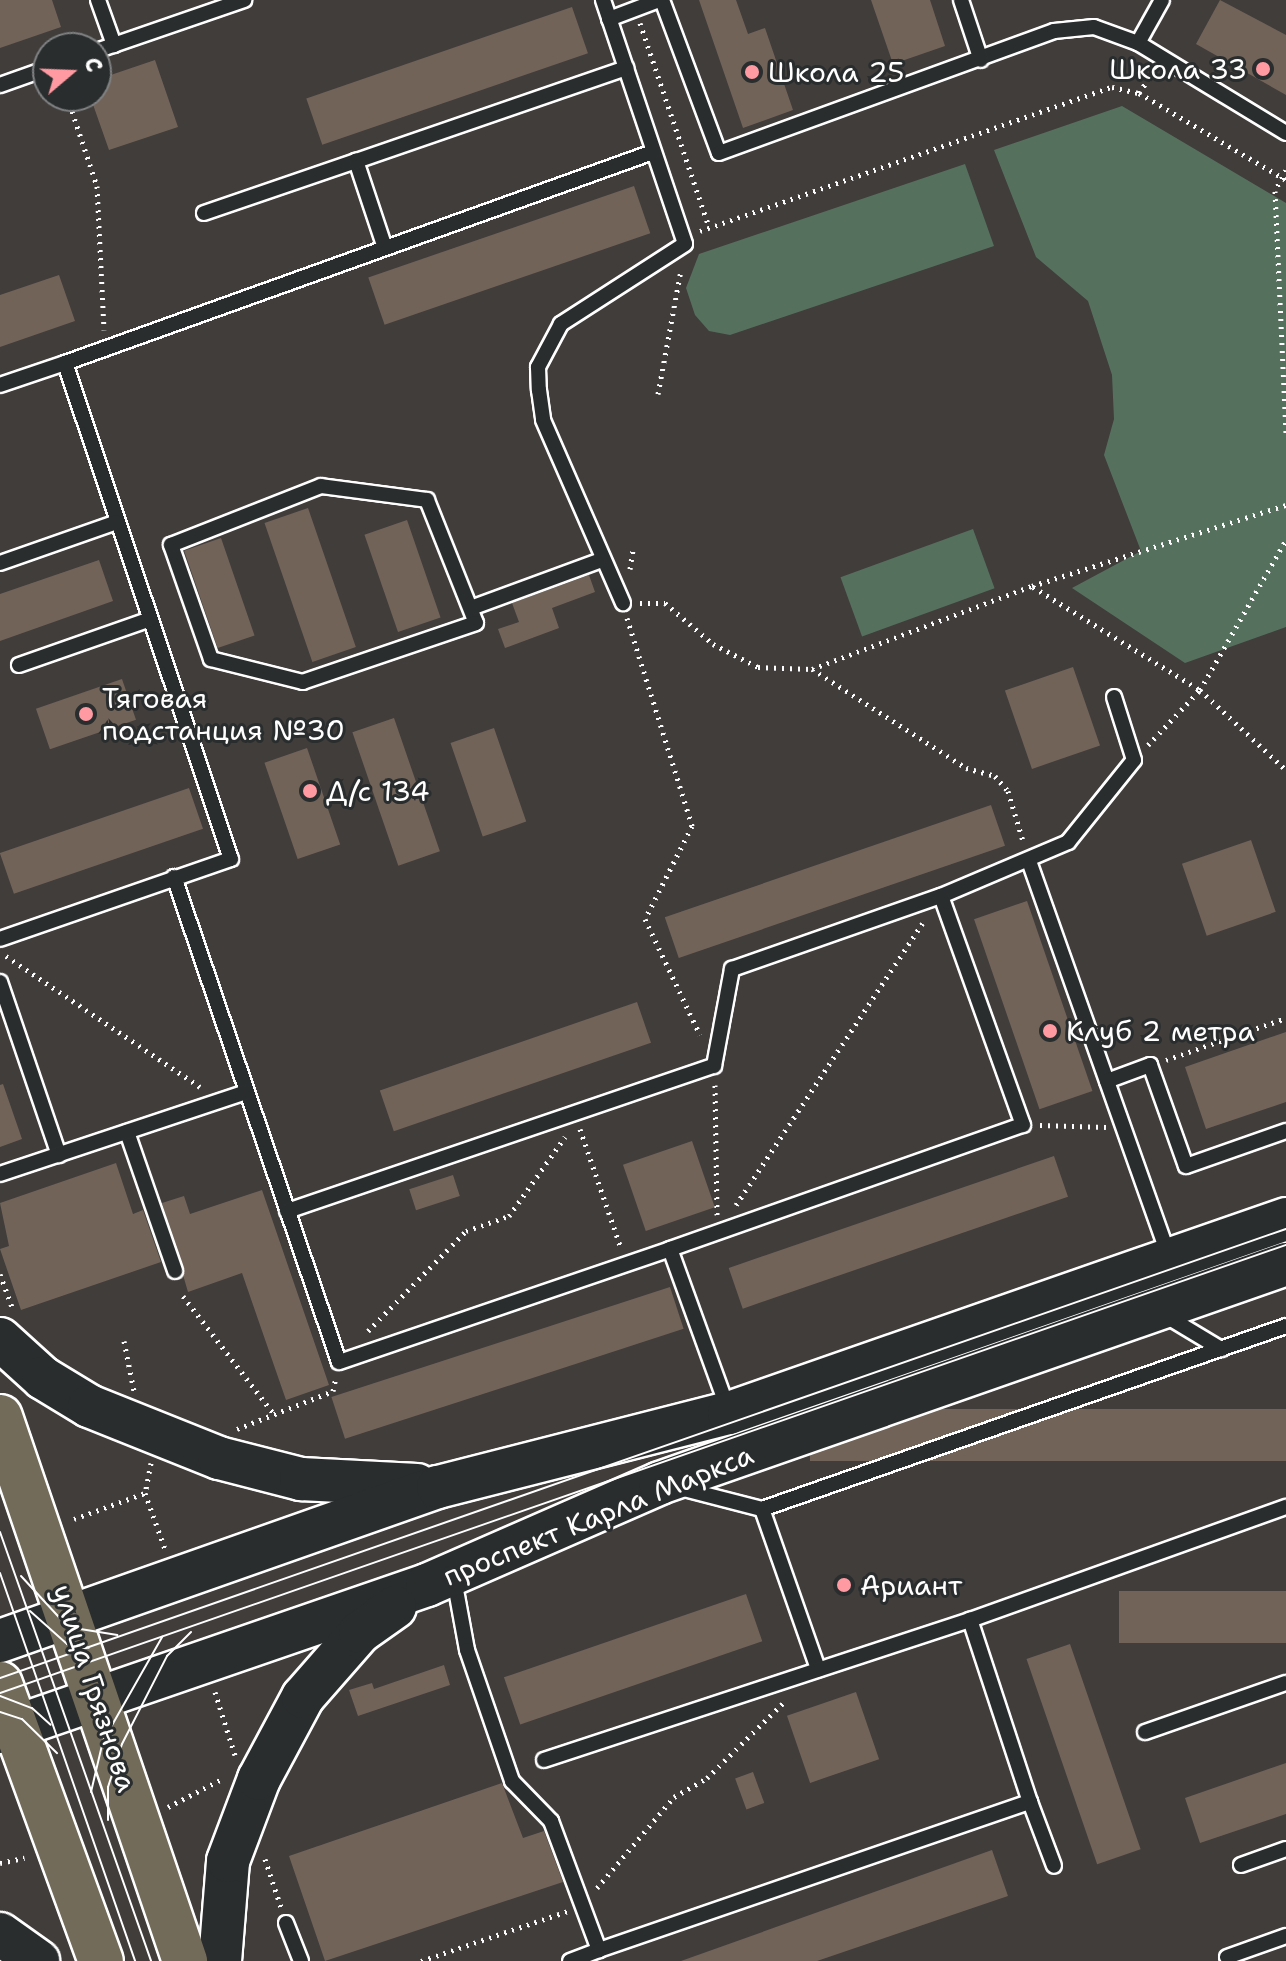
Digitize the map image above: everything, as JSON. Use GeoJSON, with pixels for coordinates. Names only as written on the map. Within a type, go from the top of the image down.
{"type":"FeatureCollection","features":[{"type":"Feature","properties":{"kind":"main road","name":"проспект Карла Маркса"},"geometry":{"type":"LineString","coordinates":[[0,1641],[438,1487],[729,1413],[1286,1219]]}},
{"type":"Feature","properties":{"kind":"main road","name":"проспект Карла Маркса"},"geometry":{"type":"LineString","coordinates":[[9,1729],[441,1580],[660,1483],[1286,1264]]}},
{"type":"Feature","properties":{"kind":"main road"},"geometry":{"type":"LineString","coordinates":[[7,1327],[43,1378],[89,1406],[219,1458],[301,1479],[438,1487]]}},
{"type":"Feature","properties":{"kind":"main road","name":"улица Грязнова"},"geometry":{"type":"LineString","coordinates":[[0,1417],[72,1616],[185,1961]]}},
{"type":"Feature","properties":{"kind":"main road"},"geometry":{"type":"LineString","coordinates":[[220,1961],[228,1861],[259,1779],[303,1697],[360,1632],[441,1580]]}},
{"type":"Feature","properties":{"kind":"main road"},"geometry":{"type":"LineString","coordinates":[[0,1684],[9,1729],[101,1961]]}},
{"type":"Feature","properties":{"kind":"main road"},"geometry":{"type":"LineString","coordinates":[[0,1934],[38,1961]]}},
{"type":"Feature","properties":{"kind":"lane"},"geometry":{"type":"LineString","coordinates":[[98,0],[114,45],[244,0]]}},
{"type":"Feature","properties":{"kind":"lane"},"geometry":{"type":"LineString","coordinates":[[603,0],[685,244],[561,324],[538,367],[543,420],[599,561],[623,603]]}},
{"type":"Feature","properties":{"kind":"lane"},"geometry":{"type":"LineString","coordinates":[[609,19],[660,0],[719,153],[1054,31],[1094,27],[1138,43],[1286,133]]}},
{"type":"Feature","properties":{"kind":"lane"},"geometry":{"type":"LineString","coordinates":[[961,0],[981,60]]}},
{"type":"Feature","properties":{"kind":"lane"},"geometry":{"type":"LineString","coordinates":[[1138,43],[1162,0]]}},
{"type":"Feature","properties":{"kind":"lane"},"geometry":{"type":"LineString","coordinates":[[204,213],[626,68]]}},
{"type":"Feature","properties":{"kind":"lane"},"geometry":{"type":"LineString","coordinates":[[0,85],[32,74]]}},
{"type":"Feature","properties":{"kind":"lane"},"geometry":{"type":"LineString","coordinates":[[0,385],[384,245],[653,152]]}},
{"type":"Feature","properties":{"kind":"lane"},"geometry":{"type":"LineString","coordinates":[[356,161],[384,245]]}},
{"type":"Feature","properties":{"kind":"lane"},"geometry":{"type":"LineString","coordinates":[[0,939],[231,859],[65,363]]}},
{"type":"Feature","properties":{"kind":"lane"},"geometry":{"type":"LineString","coordinates":[[321,486],[427,500],[471,608],[476,623],[303,682],[211,659],[171,545],[321,486]]}},
{"type":"Feature","properties":{"kind":"lane"},"geometry":{"type":"LineString","coordinates":[[0,563],[117,522]]}},
{"type":"Feature","properties":{"kind":"lane"},"geometry":{"type":"LineString","coordinates":[[471,608],[599,561]]}},
{"type":"Feature","properties":{"kind":"lane"},"geometry":{"type":"LineString","coordinates":[[19,665],[150,619]]}},
{"type":"Feature","properties":{"kind":"lane"},"geometry":{"type":"LineString","coordinates":[[287,1211],[714,1066],[732,969],[941,896],[1068,842],[1134,760],[1114,697]]}},
{"type":"Feature","properties":{"kind":"lane"},"geometry":{"type":"LineString","coordinates":[[1029,861],[1170,1260]]}},
{"type":"Feature","properties":{"kind":"lane"},"geometry":{"type":"LineString","coordinates":[[174,877],[339,1362],[1023,1125],[941,896]]}},
{"type":"Feature","properties":{"kind":"lane"},"geometry":{"type":"LineString","coordinates":[[0,982],[59,1155]]}},
{"type":"Feature","properties":{"kind":"lane"},"geometry":{"type":"LineString","coordinates":[[1107,1081],[1150,1065],[1186,1166],[1286,1131]]}},
{"type":"Feature","properties":{"kind":"lane"},"geometry":{"type":"LineString","coordinates":[[0,1174],[247,1092]]}},
{"type":"Feature","properties":{"kind":"lane"},"geometry":{"type":"LineString","coordinates":[[127,1132],[175,1271]]}},
{"type":"Feature","properties":{"kind":"lane"},"geometry":{"type":"LineString","coordinates":[[670,1249],[729,1413]]}},
{"type":"Feature","properties":{"kind":"lane"},"geometry":{"type":"LineString","coordinates":[[1155,1310],[1221,1349]]}},
{"type":"Feature","properties":{"kind":"lane"},"geometry":{"type":"LineString","coordinates":[[660,1483],[762,1509],[1286,1326]]}},
{"type":"Feature","properties":{"kind":"lane"},"geometry":{"type":"LineString","coordinates":[[544,1760],[970,1620],[1286,1507]]}},
{"type":"Feature","properties":{"kind":"lane"},"geometry":{"type":"LineString","coordinates":[[762,1509],[818,1669]]}},
{"type":"Feature","properties":{"kind":"lane"},"geometry":{"type":"LineString","coordinates":[[441,1580],[512,1781],[551,1821],[599,1950]]}},
{"type":"Feature","properties":{"kind":"lane"},"geometry":{"type":"LineString","coordinates":[[970,1620],[1054,1866]]}},
{"type":"Feature","properties":{"kind":"lane"},"geometry":{"type":"LineString","coordinates":[[1145,1732],[1286,1683]]}},
{"type":"Feature","properties":{"kind":"lane"},"geometry":{"type":"LineString","coordinates":[[570,1961],[1030,1802]]}},
{"type":"Feature","properties":{"kind":"lane"},"geometry":{"type":"LineString","coordinates":[[1241,1865],[1286,1849]]}},
{"type":"Feature","properties":{"kind":"lane"},"geometry":{"type":"LineString","coordinates":[[286,1923],[301,1961]]}},
{"type":"Feature","properties":{"kind":"lane"},"geometry":{"type":"LineString","coordinates":[[1223,1960],[1286,1936]]}},
{"type":"Feature","properties":{"kind":"path"},"geometry":{"type":"LineString","coordinates":[[636,9],[709,227]]}},
{"type":"Feature","properties":{"kind":"path"},"geometry":{"type":"LineString","coordinates":[[658,394],[685,244],[709,227],[1112,87],[1139,93],[1284,178]]}},
{"type":"Feature","properties":{"kind":"path"},"geometry":{"type":"LineString","coordinates":[[72,112],[97,186],[105,348]]}},
{"type":"Feature","properties":{"kind":"path"},"geometry":{"type":"LineString","coordinates":[[1286,170],[1275,191],[1286,436]]}},
{"type":"Feature","properties":{"kind":"path"},"geometry":{"type":"LineString","coordinates":[[623,603],[665,603],[713,644],[758,667],[812,669],[1032,586],[1286,505]]}},
{"type":"Feature","properties":{"kind":"path"},"geometry":{"type":"LineString","coordinates":[[1134,760],[1200,690],[1286,540]]}},
{"type":"Feature","properties":{"kind":"path"},"geometry":{"type":"LineString","coordinates":[[633,550],[623,603],[692,826],[645,919],[714,1066],[717,1232]]}},
{"type":"Feature","properties":{"kind":"path"},"geometry":{"type":"LineString","coordinates":[[1032,586],[1200,690],[1286,770]]}},
{"type":"Feature","properties":{"kind":"path"},"geometry":{"type":"LineString","coordinates":[[812,669],[966,768],[995,776],[1008,791],[1029,861]]}},
{"type":"Feature","properties":{"kind":"path"},"geometry":{"type":"LineString","coordinates":[[717,1232],[941,896]]}},
{"type":"Feature","properties":{"kind":"path"},"geometry":{"type":"LineString","coordinates":[[0,952],[221,1101]]}},
{"type":"Feature","properties":{"kind":"path"},"geometry":{"type":"LineString","coordinates":[[1150,1065],[1286,1018]]}},
{"type":"Feature","properties":{"kind":"path"},"geometry":{"type":"LineString","coordinates":[[233,1431],[333,1391],[339,1362],[466,1231],[509,1216],[578,1120],[627,1264]]}},
{"type":"Feature","properties":{"kind":"path"},"geometry":{"type":"LineString","coordinates":[[1023,1125],[1123,1127]]}},
{"type":"Feature","properties":{"kind":"path"},"geometry":{"type":"LineString","coordinates":[[0,1274],[7,1327]]}},
{"type":"Feature","properties":{"kind":"path"},"geometry":{"type":"LineString","coordinates":[[183,1296],[273,1413]]}},
{"type":"Feature","properties":{"kind":"path"},"geometry":{"type":"LineString","coordinates":[[124,1341],[136,1402]]}},
{"type":"Feature","properties":{"kind":"path"},"geometry":{"type":"LineString","coordinates":[[154,1446],[145,1493],[166,1550]]}},
{"type":"Feature","properties":{"kind":"path"},"geometry":{"type":"LineString","coordinates":[[74,1519],[145,1493]]}},
{"type":"Feature","properties":{"kind":"path"},"geometry":{"type":"LineString","coordinates":[[421,1961],[582,1906],[674,1797],[707,1778],[818,1669]]}},
{"type":"Feature","properties":{"kind":"path"},"geometry":{"type":"LineString","coordinates":[[214,1689],[240,1770]]}},
{"type":"Feature","properties":{"kind":"path"},"geometry":{"type":"LineString","coordinates":[[168,1807],[228,1776]]}},
{"type":"Feature","properties":{"kind":"path"},"geometry":{"type":"LineString","coordinates":[[263,1853],[286,1923]]}},
{"type":"Feature","properties":{"kind":"path"},"geometry":{"type":"LineString","coordinates":[[0,1863],[24,1858]]}},
{"type":"Feature","properties":{"kind":"green space"},"geometry":{"type":"Polygon","coordinates":[[[1122,106],[1286,203],[1286,627],[1185,663],[1072,588],[1141,551],[1104,455],[1114,419],[1112,375],[1088,301],[1036,257],[994,150],[1122,106]]]}},
{"type":"Feature","properties":{"kind":"green space"},"geometry":{"type":"Polygon","coordinates":[[[965,164],[994,246],[730,335],[709,331],[695,315],[686,288],[699,254],[965,164]]]}},
{"type":"Feature","properties":{"kind":"green space"},"geometry":{"type":"Polygon","coordinates":[[[973,529],[995,588],[862,636],[841,577],[973,529]]]}},
{"type":"Feature","properties":{"kind":"building"},"geometry":{"type":"Polygon","coordinates":[[[0,0],[52,0],[61,27],[46,32],[32,32],[32,37],[0,48],[0,0]]]}},
{"type":"Feature","properties":{"kind":"building","name":"Школа 25"},"geometry":{"type":"Polygon","coordinates":[[[699,0],[736,0],[748,34],[765,28],[793,110],[743,128],[699,0]]]}},
{"type":"Feature","properties":{"kind":"building","name":"Школа 25"},"geometry":{"type":"Polygon","coordinates":[[[871,0],[930,0],[945,46],[893,64],[871,0]]]}},
{"type":"Feature","properties":{"kind":"building","name":"Школа 33"},"geometry":{"type":"Polygon","coordinates":[[[1220,0],[1286,35],[1286,95],[1196,44],[1220,0]]]}},
{"type":"Feature","properties":{"kind":"building"},"geometry":{"type":"Polygon","coordinates":[[[572,7],[588,53],[322,145],[306,98],[572,7]]]}},
{"type":"Feature","properties":{"kind":"building"},"geometry":{"type":"Polygon","coordinates":[[[155,60],[178,127],[109,150],[96,112],[112,112],[112,75],[155,60]]]}},
{"type":"Feature","properties":{"kind":"building"},"geometry":{"type":"Polygon","coordinates":[[[634,186],[650,233],[385,325],[368,277],[634,186]]]}},
{"type":"Feature","properties":{"kind":"building"},"geometry":{"type":"Polygon","coordinates":[[[59,275],[75,321],[0,347],[0,295],[59,275]]]}},
{"type":"Feature","properties":{"kind":"building"},"geometry":{"type":"Polygon","coordinates":[[[308,508],[356,647],[312,662],[265,523],[308,508]]]}},
{"type":"Feature","properties":{"kind":"building"},"geometry":{"type":"Polygon","coordinates":[[[407,520],[441,617],[398,632],[364,535],[407,520]]]}},
{"type":"Feature","properties":{"kind":"building"},"geometry":{"type":"Polygon","coordinates":[[[221,538],[255,635],[218,648],[184,551],[221,538]]]}},
{"type":"Feature","properties":{"kind":"building"},"geometry":{"type":"Polygon","coordinates":[[[99,560],[113,601],[0,641],[0,594],[99,560]]]}},
{"type":"Feature","properties":{"kind":"building"},"geometry":{"type":"Polygon","coordinates":[[[589,575],[595,592],[552,608],[559,628],[505,648],[498,629],[519,622],[512,603],[589,575]]]}},
{"type":"Feature","properties":{"kind":"building"},"geometry":{"type":"Polygon","coordinates":[[[1073,667],[1100,745],[1032,769],[1005,690],[1073,667]]]}},
{"type":"Feature","properties":{"kind":"building","name":"Тяговая подстанция №30"},"geometry":{"type":"Polygon","coordinates":[[[122,679],[136,720],[50,749],[36,709],[122,679]]]}},
{"type":"Feature","properties":{"kind":"building"},"geometry":{"type":"Polygon","coordinates":[[[394,718],[440,851],[398,866],[352,732],[394,718]]]}},
{"type":"Feature","properties":{"kind":"building"},"geometry":{"type":"Polygon","coordinates":[[[494,728],[526,822],[483,837],[451,743],[494,728]]]}},
{"type":"Feature","properties":{"kind":"building"},"geometry":{"type":"Polygon","coordinates":[[[307,748],[340,844],[298,859],[264,763],[307,748]]]}},
{"type":"Feature","properties":{"kind":"building"},"geometry":{"type":"Polygon","coordinates":[[[189,788],[203,829],[14,894],[0,853],[189,788]]]}},
{"type":"Feature","properties":{"kind":"building"},"geometry":{"type":"Polygon","coordinates":[[[991,805],[1005,846],[679,958],[665,917],[991,805]]]}},
{"type":"Feature","properties":{"kind":"building"},"geometry":{"type":"Polygon","coordinates":[[[1251,840],[1276,912],[1207,936],[1182,864],[1251,840]]]}},
{"type":"Feature","properties":{"kind":"building"},"geometry":{"type":"Polygon","coordinates":[[[1027,901],[1092,1091],[1039,1109],[974,919],[1027,901]]]}},
{"type":"Feature","properties":{"kind":"building"},"geometry":{"type":"Polygon","coordinates":[[[637,1002],[651,1043],[394,1131],[380,1091],[637,1002]]]}},
{"type":"Feature","properties":{"kind":"building"},"geometry":{"type":"Polygon","coordinates":[[[1286,1032],[1286,1102],[1206,1129],[1185,1067],[1286,1032]]]}},
{"type":"Feature","properties":{"kind":"building"},"geometry":{"type":"Polygon","coordinates":[[[3,1084],[22,1139],[0,1147],[0,1085],[3,1084]]]}},
{"type":"Feature","properties":{"kind":"building"},"geometry":{"type":"Polygon","coordinates":[[[692,1141],[715,1207],[646,1231],[623,1165],[692,1141]]]}},
{"type":"Feature","properties":{"kind":"building"},"geometry":{"type":"Polygon","coordinates":[[[1054,1156],[1068,1197],[743,1309],[729,1268],[1054,1156]]]}},
{"type":"Feature","properties":{"kind":"building"},"geometry":{"type":"Polygon","coordinates":[[[116,1163],[133,1214],[143,1210],[161,1262],[21,1310],[0,1249],[9,1246],[0,1203],[116,1163]]]}},
{"type":"Feature","properties":{"kind":"building"},"geometry":{"type":"Polygon","coordinates":[[[453,1175],[460,1196],[416,1210],[409,1189],[453,1175]]]}},
{"type":"Feature","properties":{"kind":"building"},"geometry":{"type":"Polygon","coordinates":[[[262,1190],[329,1385],[286,1400],[242,1273],[188,1292],[162,1203],[184,1196],[190,1214],[262,1190]]]}},
{"type":"Feature","properties":{"kind":"building"},"geometry":{"type":"Polygon","coordinates":[[[670,1287],[684,1329],[345,1439],[331,1397],[670,1287]]]}},
{"type":"Feature","properties":{"kind":"building"},"geometry":{"type":"Polygon","coordinates":[[[810,1409],[1286,1409],[1286,1461],[810,1461],[810,1409]]]}},
{"type":"Feature","properties":{"kind":"building"},"geometry":{"type":"Polygon","coordinates":[[[1119,1591],[1286,1591],[1286,1643],[1119,1643],[1119,1591]]]}},
{"type":"Feature","properties":{"kind":"building"},"geometry":{"type":"Polygon","coordinates":[[[746,1594],[762,1641],[520,1725],[504,1677],[746,1594]]]}},
{"type":"Feature","properties":{"kind":"building"},"geometry":{"type":"Polygon","coordinates":[[[1070,1644],[1141,1849],[1097,1864],[1027,1659],[1070,1644]]]}},
{"type":"Feature","properties":{"kind":"building"},"geometry":{"type":"Polygon","coordinates":[[[444,1665],[450,1685],[358,1716],[349,1690],[372,1683],[374,1689],[444,1665]]]}},
{"type":"Feature","properties":{"kind":"building"},"geometry":{"type":"Polygon","coordinates":[[[856,1692],[879,1759],[810,1783],[787,1716],[856,1692]]]}},
{"type":"Feature","properties":{"kind":"building"},"geometry":{"type":"Polygon","coordinates":[[[1286,1763],[1286,1814],[1200,1843],[1185,1798],[1286,1763]]]}},
{"type":"Feature","properties":{"kind":"building"},"geometry":{"type":"Polygon","coordinates":[[[753,1772],[764,1803],[746,1810],[735,1778],[753,1772]]]}},
{"type":"Feature","properties":{"kind":"building"},"geometry":{"type":"Polygon","coordinates":[[[502,1783],[523,1838],[544,1831],[563,1882],[325,1961],[289,1856],[502,1783]]]}},
{"type":"Feature","properties":{"kind":"building"},"geometry":{"type":"Polygon","coordinates":[[[992,1850],[1008,1896],[817,1961],[681,1961],[992,1850]]]}},
{"type":"Feature","properties":{"kind":"tram line"},"geometry":{"type":"LineString","coordinates":[[0,1678],[1286,1229]]}},
{"type":"Feature","properties":{"kind":"tram line"},"geometry":{"type":"LineString","coordinates":[[0,1693],[1286,1245]]}},
{"type":"Feature","properties":{"kind":"tram line"},"geometry":{"type":"LineString","coordinates":[[0,1532],[151,1961]]}},
{"type":"Feature","properties":{"kind":"tram line"},"geometry":{"type":"LineString","coordinates":[[0,1573],[135,1961]]}},
{"type":"Feature","properties":{"kind":"tram line"},"geometry":{"type":"LineString","coordinates":[[21,1576],[68,1627],[117,1635]]}},
{"type":"Feature","properties":{"kind":"tram line"},"geometry":{"type":"LineString","coordinates":[[30,1611],[67,1644],[89,1648]]}},
{"type":"Feature","properties":{"kind":"tram line"},"geometry":{"type":"LineString","coordinates":[[108,1820],[108,1787],[122,1744],[167,1656],[191,1632]]}},
{"type":"Feature","properties":{"kind":"tram line"},"geometry":{"type":"LineString","coordinates":[[91,1792],[103,1741],[162,1637]]}},
{"type":"Feature","properties":{"kind":"tram line"},"geometry":{"type":"LineString","coordinates":[[0,1696],[32,1708],[51,1725]]}},
{"type":"Feature","properties":{"kind":"tram line"},"geometry":{"type":"LineString","coordinates":[[0,1712],[22,1719],[57,1753]]}},
{"type":"Feature","properties":{"kind":"place","name":"Школа 33"},"geometry":{"type":"Point","coordinates":[1263,69]}},
{"type":"Feature","properties":{"kind":"place","name":"Школа 25"},"geometry":{"type":"Point","coordinates":[752,72]}},
{"type":"Feature","properties":{"kind":"place","name":"Тяговая подстанция №30"},"geometry":{"type":"Point","coordinates":[86,714]}},
{"type":"Feature","properties":{"kind":"place","name":"Д/с 134"},"geometry":{"type":"Point","coordinates":[310,791]}},
{"type":"Feature","properties":{"kind":"place","name":"Клуб 2 метра"},"geometry":{"type":"Point","coordinates":[1050,1031]}},
{"type":"Feature","properties":{"kind":"place","name":"Ариант"},"geometry":{"type":"Point","coordinates":[844,1585]}}]}
